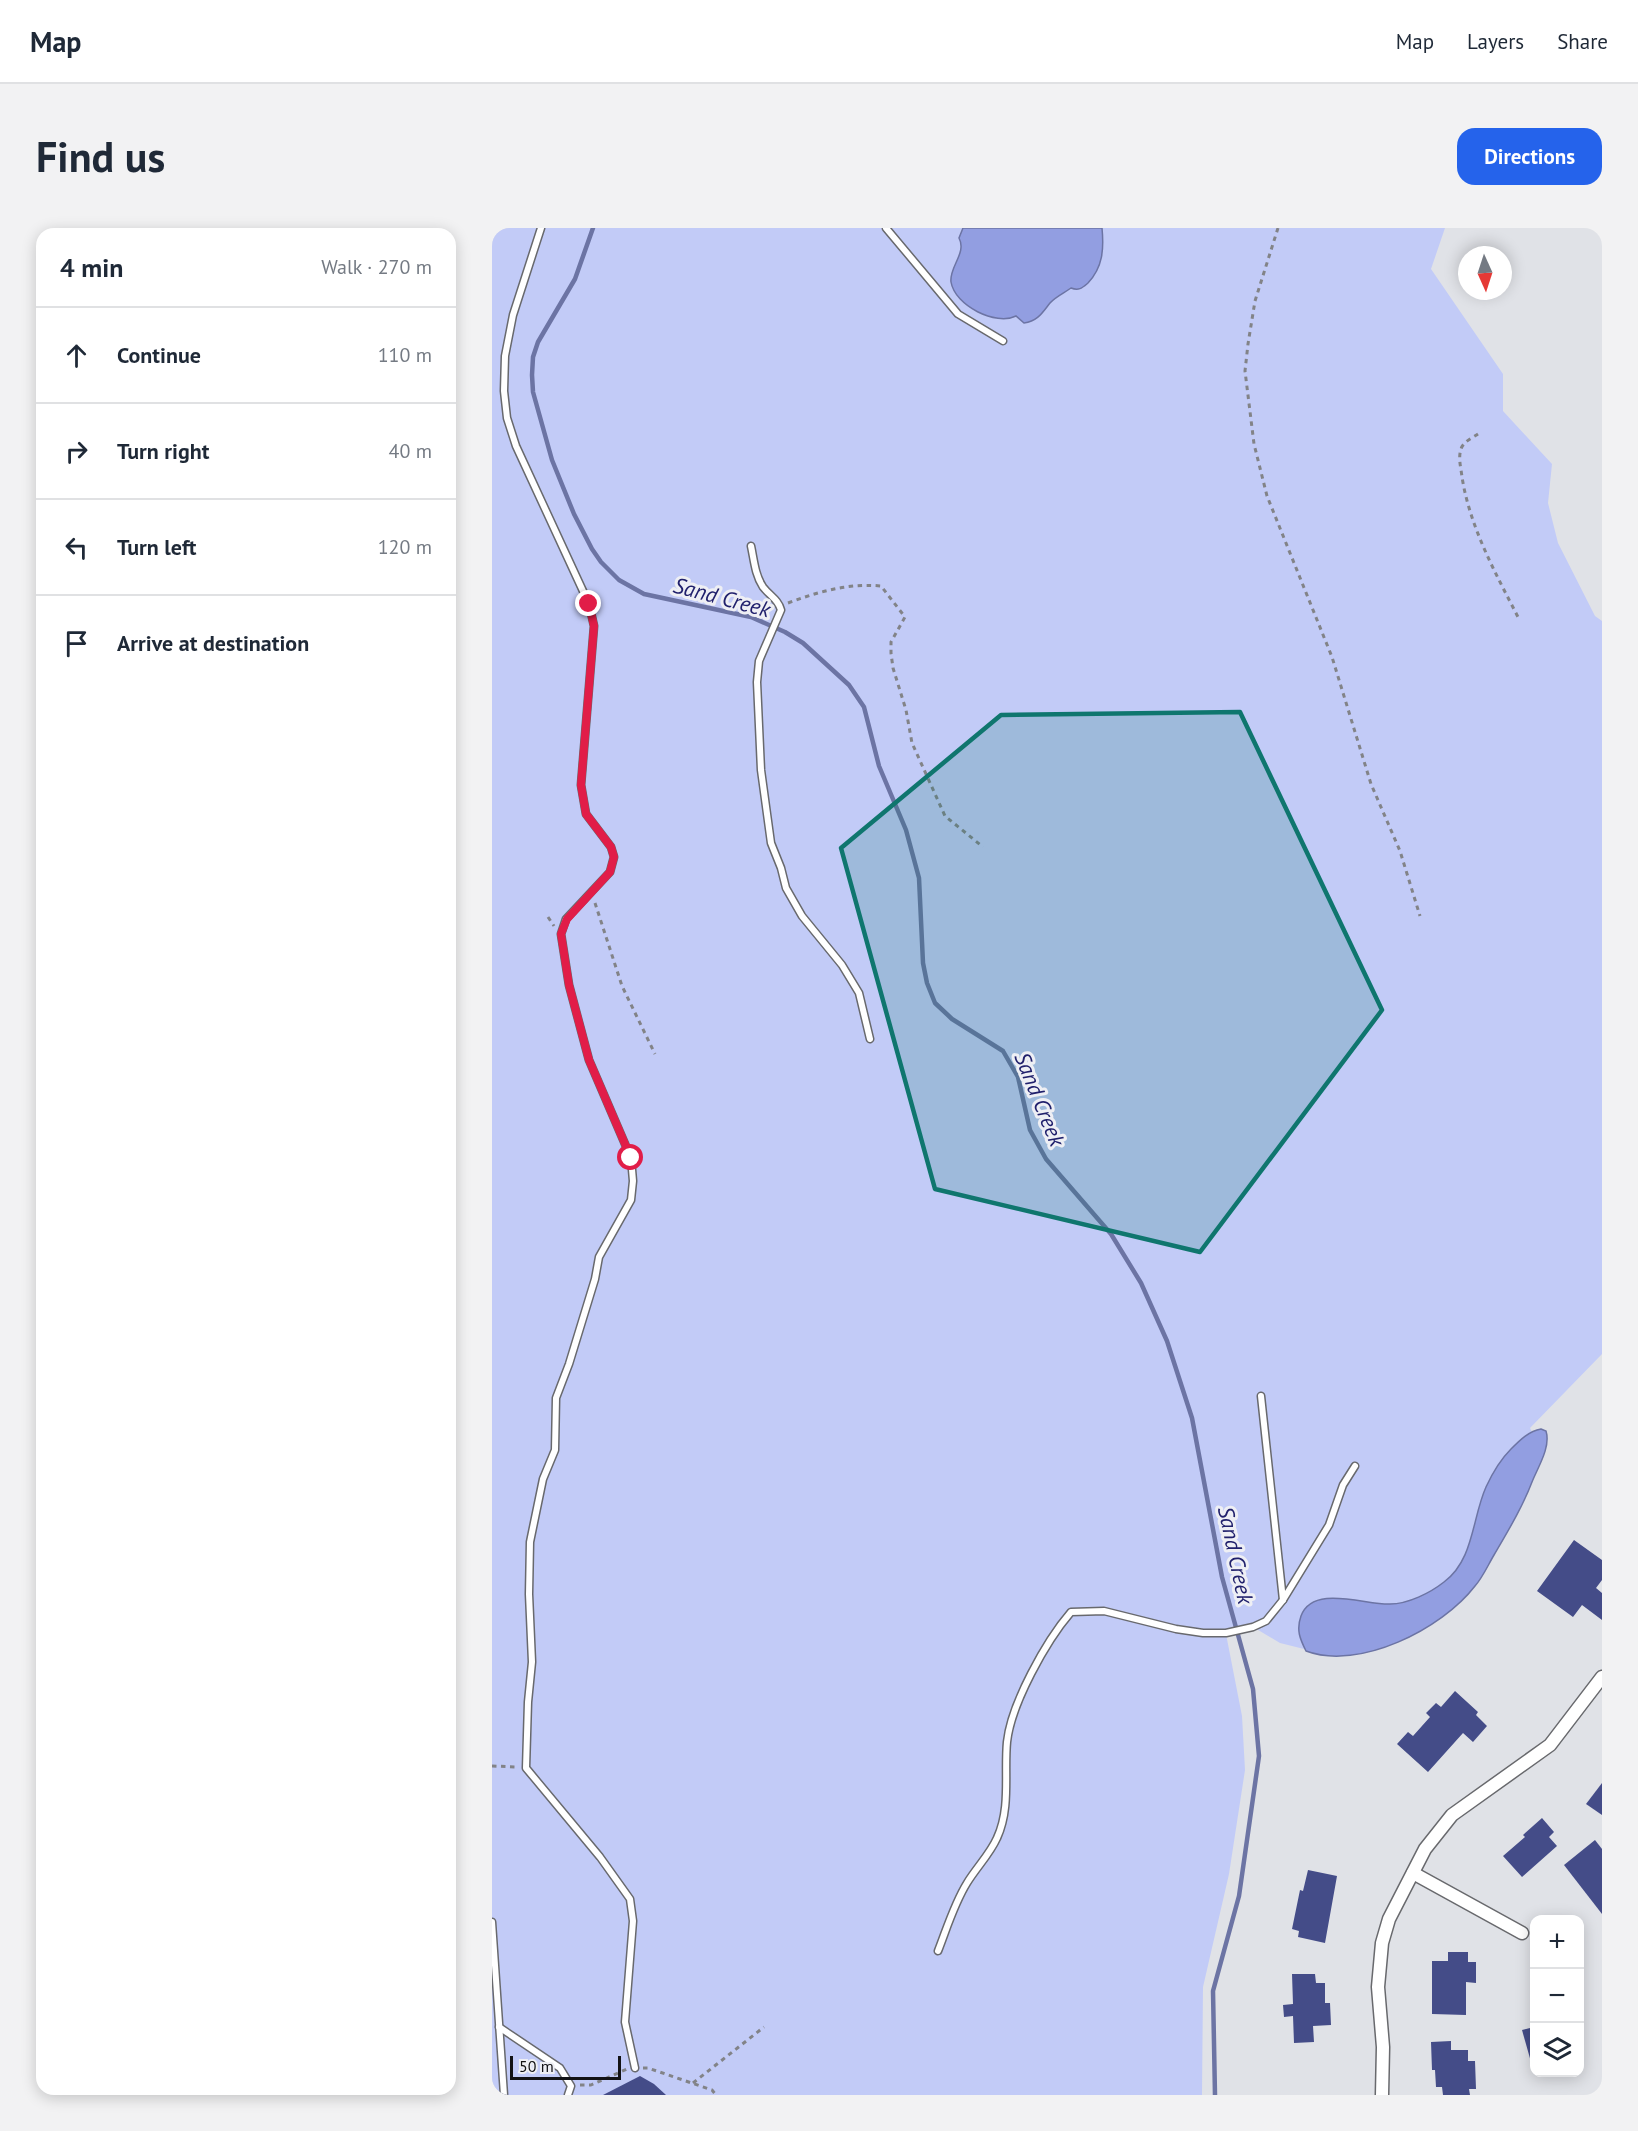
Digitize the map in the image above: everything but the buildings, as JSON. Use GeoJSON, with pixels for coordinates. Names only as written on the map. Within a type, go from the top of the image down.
{"type":"FeatureCollection","features":[{"type":"Feature","properties":{"kind":"street"},"geometry":{"type":"LineString","coordinates":[[1382,2095],[1383,2047],[1378,1987],[1382,1943],[1389,1918],[1425,1849],[1452,1815],[1550,1745],[1602,1677]]}},
{"type":"Feature","properties":{"kind":"street"},"geometry":{"type":"LineString","coordinates":[[1413,1873],[1522,1933]]}},
{"type":"Feature","properties":{"kind":"lane"},"geometry":{"type":"LineString","coordinates":[[541,228],[513,315],[505,356],[504,391],[507,418],[516,446],[589,604],[594,626],[581,785],[586,814],[611,847],[614,857],[610,872],[567,919],[561,934],[569,985],[589,1060],[631,1158],[633,1180],[631,1200],[599,1257],[595,1279],[556,1398],[555,1450],[543,1479],[530,1542],[532,1662],[526,1768],[600,1857],[630,1899],[633,1922],[625,2022],[635,2068]]}},
{"type":"Feature","properties":{"kind":"lane"},"geometry":{"type":"LineString","coordinates":[[886,228],[958,314],[1003,341]]}},
{"type":"Feature","properties":{"kind":"lane"},"geometry":{"type":"LineString","coordinates":[[751,546],[756,575],[764,589],[778,601],[781,609],[759,662],[757,682],[761,770],[771,843],[786,888],[802,916],[842,965],[860,993],[870,1039]]}},
{"type":"Feature","properties":{"kind":"lane"},"geometry":{"type":"LineString","coordinates":[[1261,1396],[1283,1600]]}},
{"type":"Feature","properties":{"kind":"lane"},"geometry":{"type":"LineString","coordinates":[[938,1951],[965,1885],[998,1837],[1005,1808],[1007,1743],[1012,1718],[1023,1691],[1062,1623],[1071,1612],[1104,1611],[1203,1634],[1226,1634],[1266,1621],[1283,1600],[1329,1525],[1343,1485],[1355,1466]]}},
{"type":"Feature","properties":{"kind":"lane"},"geometry":{"type":"LineString","coordinates":[[492,1922],[504,2095]]}},
{"type":"Feature","properties":{"kind":"lane"},"geometry":{"type":"LineString","coordinates":[[499,2027],[560,2068],[570,2086],[568,2095]]}},
{"type":"Feature","properties":{"kind":"path"},"geometry":{"type":"LineString","coordinates":[[1278,228],[1255,301],[1245,371],[1256,453],[1267,496],[1332,657],[1371,784],[1400,851],[1419,916]]}},
{"type":"Feature","properties":{"kind":"path"},"geometry":{"type":"LineString","coordinates":[[1478,434],[1462,445],[1460,451],[1464,485],[1471,516],[1479,536],[1519,619]]}},
{"type":"Feature","properties":{"kind":"path"},"geometry":{"type":"LineString","coordinates":[[781,609],[826,589],[865,585],[880,586],[905,617],[891,642],[891,653],[912,743],[945,816],[983,848]]}},
{"type":"Feature","properties":{"kind":"path"},"geometry":{"type":"LineString","coordinates":[[592,892],[622,986],[655,1054]]}},
{"type":"Feature","properties":{"kind":"path"},"geometry":{"type":"LineString","coordinates":[[492,1766],[526,1768]]}},
{"type":"Feature","properties":{"kind":"path"},"geometry":{"type":"LineString","coordinates":[[692,2083],[765,2027]]}},
{"type":"Feature","properties":{"kind":"path"},"geometry":{"type":"LineString","coordinates":[[570,2086],[591,2085],[624,2070],[648,2068],[712,2090],[716,2095]]}},
{"type":"Feature","properties":{"kind":"highlighted area"},"geometry":{"type":"Polygon","coordinates":[[[1240,712],[1382,1010],[1200,1252],[935,1189],[841,848],[1001,715],[1240,712]]]}},
{"type":"Feature","properties":{"kind":"shaded area"},"geometry":{"type":"Polygon","coordinates":[[[492,228],[1445,228],[1431,269],[1503,374],[1503,411],[1552,464],[1548,503],[1558,543],[1595,616],[1602,621],[1602,1354],[1530,1428],[1544,1456],[1483,1569],[1324,1654],[1280,1643],[1253,1627],[1226,1634],[1242,1716],[1245,1770],[1229,1874],[1203,1987],[1202,2095],[492,2095],[492,228]]]}},
{"type":"Feature","properties":{"kind":"shaded area"},"geometry":{"type":"Polygon","coordinates":[[[963,228],[1102,228],[1103,243],[1100,264],[1088,283],[1080,288],[1071,288],[1057,297],[1042,313],[1029,322],[1024,323],[1016,316],[998,318],[988,316],[977,312],[960,299],[951,282],[961,249],[959,238],[963,228]]]}},
{"type":"Feature","properties":{"kind":"shaded area"},"geometry":{"type":"Polygon","coordinates":[[[1541,1429],[1546,1431],[1547,1444],[1524,1501],[1483,1575],[1460,1602],[1421,1631],[1374,1651],[1327,1656],[1306,1651],[1299,1634],[1301,1616],[1307,1606],[1316,1601],[1341,1598],[1390,1604],[1404,1602],[1432,1590],[1454,1573],[1467,1550],[1481,1499],[1494,1472],[1518,1442],[1541,1429]]]}},
{"type":"Feature","properties":{"kind":"waterway","name":"Sand Creek"},"geometry":{"type":"LineString","coordinates":[[593,228],[575,279],[538,342],[533,357],[532,375],[533,392],[552,460],[574,514],[592,549],[619,580],[644,594],[751,617],[785,632],[803,643],[849,685],[864,707],[879,766],[906,830],[919,878],[923,963],[927,983],[935,1003],[952,1019],[1003,1051],[1018,1077],[1030,1130],[1046,1159],[1111,1234],[1141,1283],[1167,1341],[1192,1418],[1222,1577],[1253,1689],[1259,1756],[1239,1896],[1213,1991],[1215,2095]]}},
{"type":"Feature","properties":{"kind":"route"},"geometry":{"type":"LineString","coordinates":[[589,604],[594,626],[581,785],[586,814],[611,847],[614,864],[610,872],[567,919],[561,934],[569,985],[589,1060],[631,1158]]}}]}
